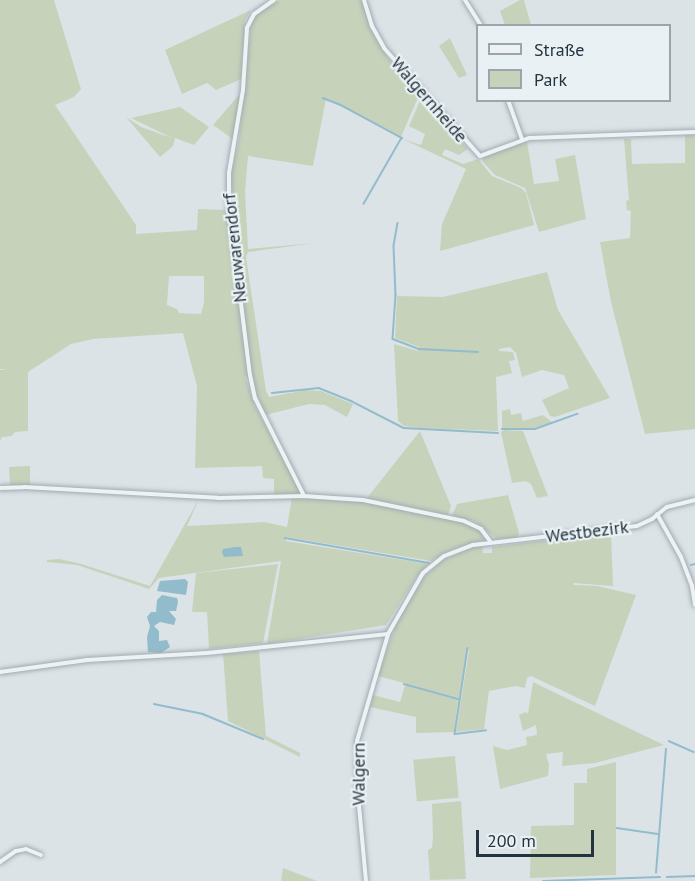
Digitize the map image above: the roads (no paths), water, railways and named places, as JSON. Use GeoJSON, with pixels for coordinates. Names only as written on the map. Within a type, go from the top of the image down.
{"type":"FeatureCollection","features":[{"type":"Feature","properties":{"kind":"street","name":"Neuwarendorf"},"geometry":{"type":"LineString","coordinates":[[274,0],[260,9],[247,28],[243,90],[229,172],[229,207],[250,375],[255,398],[304,496]]}},
{"type":"Feature","properties":{"kind":"street","name":"Walgernheide"},"geometry":{"type":"LineString","coordinates":[[364,0],[372,26],[384,48],[480,156],[495,153],[522,139],[529,138],[695,132]]}},
{"type":"Feature","properties":{"kind":"street"},"geometry":{"type":"LineString","coordinates":[[465,0],[480,24]]}},
{"type":"Feature","properties":{"kind":"street"},"geometry":{"type":"LineString","coordinates":[[509,102],[522,139]]}},
{"type":"Feature","properties":{"kind":"street"},"geometry":{"type":"LineString","coordinates":[[0,488],[24,487],[218,498],[304,496],[363,500],[464,520],[481,529],[490,541]]}},
{"type":"Feature","properties":{"kind":"street","name":"Westbezirk"},"geometry":{"type":"LineString","coordinates":[[388,634],[423,573],[444,556],[490,541],[510,542],[637,525],[667,507],[695,500]]}},
{"type":"Feature","properties":{"kind":"street"},"geometry":{"type":"LineString","coordinates":[[657,514],[681,557],[692,586],[695,605]]}},
{"type":"Feature","properties":{"kind":"street"},"geometry":{"type":"LineString","coordinates":[[0,672],[87,660],[207,653],[388,634]]}},
{"type":"Feature","properties":{"kind":"street","name":"Walgern"},"geometry":{"type":"LineString","coordinates":[[366,881],[356,750],[388,634]]}},
{"type":"Feature","properties":{"kind":"street"},"geometry":{"type":"LineString","coordinates":[[0,862],[16,851],[26,849],[41,855]]}},
{"type":"Feature","properties":{"kind":"water"},"geometry":{"type":"Polygon","coordinates":[[[241,547],[243,556],[224,557],[223,549],[241,547]]]}},
{"type":"Feature","properties":{"kind":"water"},"geometry":{"type":"Polygon","coordinates":[[[185,579],[188,582],[186,595],[157,591],[160,581],[185,579]]]}},
{"type":"Feature","properties":{"kind":"water"},"geometry":{"type":"Polygon","coordinates":[[[162,595],[177,598],[178,602],[176,611],[169,611],[176,619],[174,625],[160,622],[154,626],[159,631],[159,641],[167,640],[170,647],[161,653],[148,652],[147,637],[150,626],[147,617],[151,612],[156,612],[157,600],[162,595]]]}},
{"type":"Feature","properties":{"kind":"waterway"},"geometry":{"type":"LineString","coordinates":[[323,98],[339,104],[402,138],[364,204]]}},
{"type":"Feature","properties":{"kind":"waterway"},"geometry":{"type":"LineString","coordinates":[[398,223],[394,246],[396,295],[393,339],[419,349],[478,352]]}},
{"type":"Feature","properties":{"kind":"waterway"},"geometry":{"type":"LineString","coordinates":[[272,393],[319,388],[351,401],[404,428],[498,433]]}},
{"type":"Feature","properties":{"kind":"waterway"},"geometry":{"type":"LineString","coordinates":[[502,429],[535,429],[577,414]]}},
{"type":"Feature","properties":{"kind":"waterway"},"geometry":{"type":"LineString","coordinates":[[285,538],[429,563]]}},
{"type":"Feature","properties":{"kind":"waterway"},"geometry":{"type":"LineString","coordinates":[[691,565],[695,564]]}},
{"type":"Feature","properties":{"kind":"waterway"},"geometry":{"type":"LineString","coordinates":[[468,648],[455,734],[486,730]]}},
{"type":"Feature","properties":{"kind":"waterway"},"geometry":{"type":"LineString","coordinates":[[404,684],[459,699]]}},
{"type":"Feature","properties":{"kind":"waterway"},"geometry":{"type":"LineString","coordinates":[[154,704],[203,714],[263,739]]}},
{"type":"Feature","properties":{"kind":"waterway"},"geometry":{"type":"LineString","coordinates":[[669,741],[694,752]]}},
{"type":"Feature","properties":{"kind":"waterway"},"geometry":{"type":"LineString","coordinates":[[656,873],[666,749]]}},
{"type":"Feature","properties":{"kind":"waterway"},"geometry":{"type":"LineString","coordinates":[[617,828],[658,834]]}},
{"type":"Feature","properties":{"kind":"waterway"},"geometry":{"type":"LineString","coordinates":[[667,877],[695,876]]}},
{"type":"Feature","properties":{"kind":"waterway"},"geometry":{"type":"LineString","coordinates":[[543,881],[660,877]]}}]}
